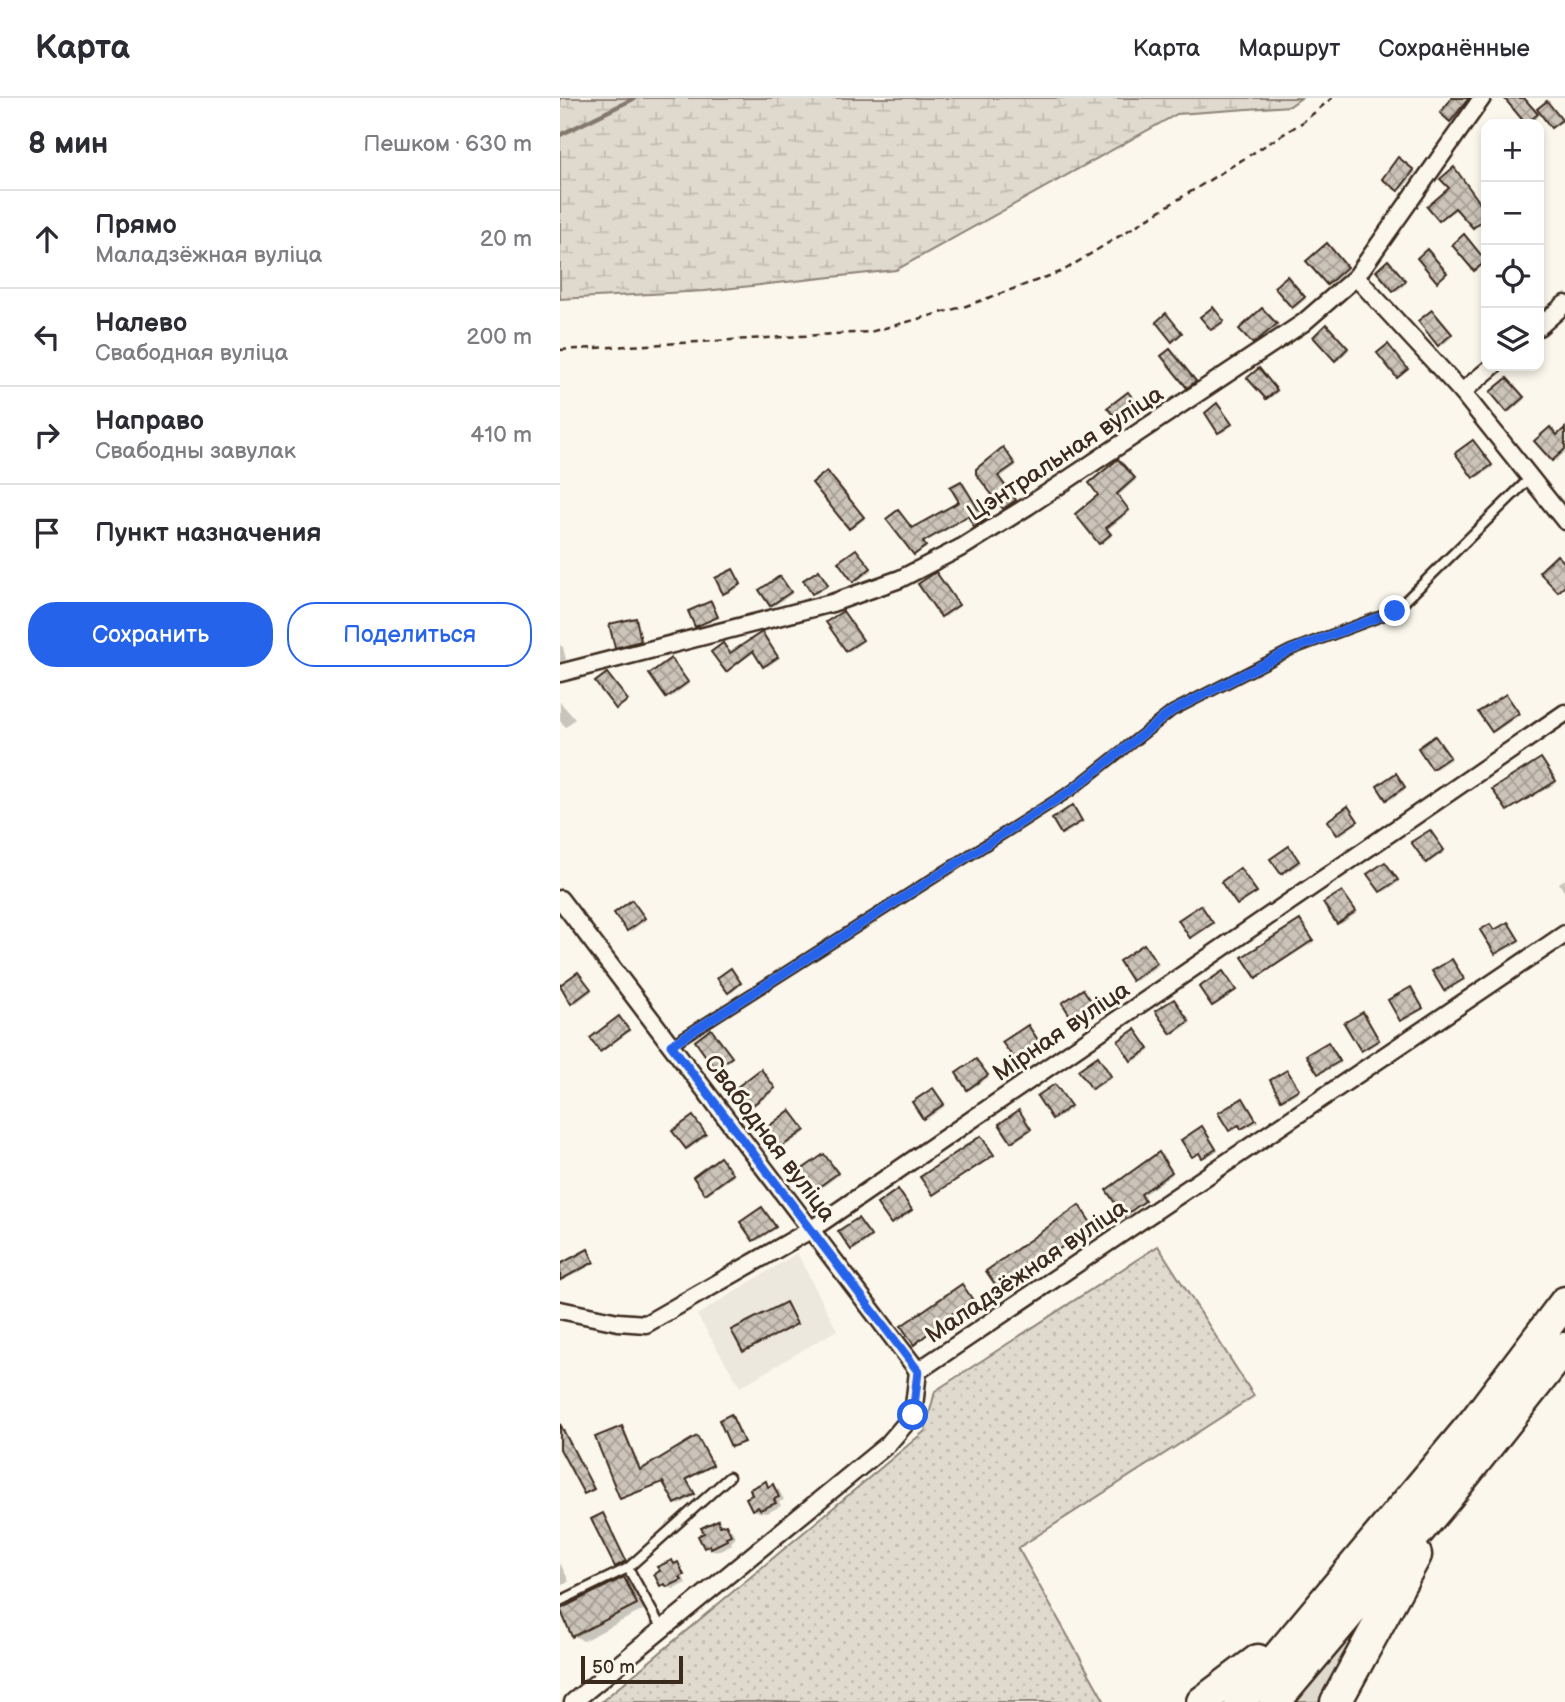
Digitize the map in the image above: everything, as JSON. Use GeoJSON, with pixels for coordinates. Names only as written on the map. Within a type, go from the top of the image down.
{"type":"FeatureCollection","features":[{"type":"Feature","properties":{"kind":"highway"},"geometry":{"type":"LineString","coordinates":[[1240,1702],[1474,1422],[1565,1302]]}},
{"type":"Feature","properties":{"kind":"highway"},"geometry":{"type":"LineString","coordinates":[[1275,1702],[1448,1495],[1565,1348]]}},
{"type":"Feature","properties":{"kind":"highway"},"geometry":{"type":"LineString","coordinates":[[1336,1702],[1448,1495]]}},
{"type":"Feature","properties":{"kind":"highway"},"geometry":{"type":"LineString","coordinates":[[1202,1702],[1253,1665],[1320,1607]]}},
{"type":"Feature","properties":{"kind":"street","name":"Цэнтральная вуліца"},"geometry":{"type":"LineString","coordinates":[[560,673],[832,603],[900,579],[964,546],[1303,323],[1356,277],[1482,98]]}},
{"type":"Feature","properties":{"kind":"street"},"geometry":{"type":"LineString","coordinates":[[1356,277],[1462,392],[1565,521]]}},
{"type":"Feature","properties":{"kind":"street"},"geometry":{"type":"LineString","coordinates":[[1544,323],[1565,304]]}},
{"type":"Feature","properties":{"kind":"street"},"geometry":{"type":"LineString","coordinates":[[1462,392],[1487,371]]}},
{"type":"Feature","properties":{"kind":"street","name":"Мірная вуліца"},"geometry":{"type":"LineString","coordinates":[[560,1310],[618,1322],[646,1324],[812,1229],[1565,713]]}},
{"type":"Feature","properties":{"kind":"street","name":"Свабодная вуліца"},"geometry":{"type":"LineString","coordinates":[[560,899],[918,1371]]}},
{"type":"Feature","properties":{"kind":"street","name":"Маладзёжная вуліца"},"geometry":{"type":"LineString","coordinates":[[573,1702],[888,1444],[913,1415],[918,1371],[1565,933]]}},
{"type":"Feature","properties":{"kind":"lane"},"geometry":{"type":"LineString","coordinates":[[671,1045],[1072,790],[1172,711],[1291,650],[1395,611],[1531,477]]}},
{"type":"Feature","properties":{"kind":"lane"},"geometry":{"type":"LineString","coordinates":[[560,1601],[628,1568],[729,1477]]}},
{"type":"Feature","properties":{"kind":"lane"},"geometry":{"type":"LineString","coordinates":[[628,1568],[662,1629]]}},
{"type":"Feature","properties":{"kind":"path"},"geometry":{"type":"LineString","coordinates":[[560,350],[870,332],[966,306],[1063,271],[1303,122],[1332,98]]}},
{"type":"Feature","properties":{"kind":"shaded area"},"geometry":{"type":"Polygon","coordinates":[[[797,1253],[837,1330],[740,1387],[697,1315],[797,1253]]]}},
{"type":"Feature","properties":{"kind":"green space"},"geometry":{"type":"Polygon","coordinates":[[[560,98],[1301,98],[1290,106],[1177,114],[896,270],[705,291],[560,299],[560,98]]]}},
{"type":"Feature","properties":{"kind":"green space"},"geometry":{"type":"Polygon","coordinates":[[[1158,1246],[1254,1396],[1018,1548],[1105,1702],[601,1702],[925,1431],[935,1391],[1158,1246]]]}},
{"type":"Feature","properties":{"kind":"green space"},"geometry":{"type":"Polygon","coordinates":[[[1350,1636],[1360,1644],[1326,1702],[1294,1702],[1350,1636]]]}},
{"type":"Feature","properties":{"kind":"building"},"geometry":{"type":"Polygon","coordinates":[[[1452,98],[1469,98],[1450,122],[1440,113],[1452,98]]]}},
{"type":"Feature","properties":{"kind":"building"},"geometry":{"type":"Polygon","coordinates":[[[1504,98],[1524,98],[1538,114],[1532,119],[1522,119],[1504,98]]]}},
{"type":"Feature","properties":{"kind":"building"},"geometry":{"type":"Polygon","coordinates":[[[1547,101],[1562,120],[1551,128],[1537,109],[1547,101]]]}},
{"type":"Feature","properties":{"kind":"building"},"geometry":{"type":"Polygon","coordinates":[[[1398,157],[1414,170],[1398,191],[1382,179],[1398,157]]]}},
{"type":"Feature","properties":{"kind":"building"},"geometry":{"type":"Polygon","coordinates":[[[1454,167],[1481,204],[1481,221],[1473,228],[1455,208],[1439,221],[1427,207],[1449,188],[1440,179],[1454,167]]]}},
{"type":"Feature","properties":{"kind":"building"},"geometry":{"type":"Polygon","coordinates":[[[1464,234],[1481,255],[1481,265],[1474,271],[1452,245],[1464,234]]]}},
{"type":"Feature","properties":{"kind":"building"},"geometry":{"type":"Polygon","coordinates":[[[1327,243],[1347,267],[1327,285],[1306,261],[1327,243]]]}},
{"type":"Feature","properties":{"kind":"building"},"geometry":{"type":"Polygon","coordinates":[[[1427,249],[1447,273],[1437,282],[1417,258],[1427,249]]]}},
{"type":"Feature","properties":{"kind":"building"},"geometry":{"type":"Polygon","coordinates":[[[1388,260],[1406,281],[1393,291],[1376,271],[1388,260]]]}},
{"type":"Feature","properties":{"kind":"building"},"geometry":{"type":"Polygon","coordinates":[[[1287,276],[1305,297],[1292,308],[1274,287],[1287,276]]]}},
{"type":"Feature","properties":{"kind":"building"},"geometry":{"type":"Polygon","coordinates":[[[1213,307],[1224,321],[1211,330],[1200,317],[1213,307]]]}},
{"type":"Feature","properties":{"kind":"building"},"geometry":{"type":"Polygon","coordinates":[[[1262,308],[1277,324],[1253,344],[1239,329],[1262,308]]]}},
{"type":"Feature","properties":{"kind":"building"},"geometry":{"type":"Polygon","coordinates":[[[1432,310],[1452,334],[1438,346],[1418,321],[1432,310]]]}},
{"type":"Feature","properties":{"kind":"building"},"geometry":{"type":"Polygon","coordinates":[[[1166,313],[1182,333],[1172,342],[1156,322],[1166,313]]]}},
{"type":"Feature","properties":{"kind":"building"},"geometry":{"type":"Polygon","coordinates":[[[1326,324],[1348,348],[1335,361],[1313,337],[1326,324]]]}},
{"type":"Feature","properties":{"kind":"building"},"geometry":{"type":"Polygon","coordinates":[[[1388,344],[1408,369],[1397,378],[1377,353],[1388,344]]]}},
{"type":"Feature","properties":{"kind":"building"},"geometry":{"type":"Polygon","coordinates":[[[1170,349],[1196,381],[1187,388],[1161,356],[1170,349]]]}},
{"type":"Feature","properties":{"kind":"building"},"geometry":{"type":"Polygon","coordinates":[[[1259,368],[1277,390],[1266,399],[1247,378],[1259,368]]]}},
{"type":"Feature","properties":{"kind":"building"},"geometry":{"type":"Polygon","coordinates":[[[1507,378],[1524,397],[1507,412],[1490,392],[1507,378]]]}},
{"type":"Feature","properties":{"kind":"building"},"geometry":{"type":"Polygon","coordinates":[[[1128,392],[1140,407],[1120,423],[1107,408],[1128,392]]]}},
{"type":"Feature","properties":{"kind":"building"},"geometry":{"type":"Polygon","coordinates":[[[1217,403],[1232,424],[1218,433],[1205,413],[1217,403]]]}},
{"type":"Feature","properties":{"kind":"building"},"geometry":{"type":"Polygon","coordinates":[[[1550,427],[1557,435],[1565,428],[1565,449],[1552,461],[1534,441],[1550,427]]]}},
{"type":"Feature","properties":{"kind":"building"},"geometry":{"type":"Polygon","coordinates":[[[1473,440],[1492,465],[1473,478],[1455,453],[1473,440]]]}},
{"type":"Feature","properties":{"kind":"building"},"geometry":{"type":"Polygon","coordinates":[[[1003,447],[1015,464],[998,476],[1016,500],[1003,509],[976,474],[976,469],[1003,447]]]}},
{"type":"Feature","properties":{"kind":"building"},"geometry":{"type":"Polygon","coordinates":[[[1118,459],[1135,478],[1117,494],[1129,510],[1106,528],[1111,534],[1099,544],[1075,514],[1098,495],[1089,483],[1118,459]]]}},
{"type":"Feature","properties":{"kind":"building"},"geometry":{"type":"Polygon","coordinates":[[[827,471],[864,517],[849,529],[812,483],[827,471]]]}},
{"type":"Feature","properties":{"kind":"building"},"geometry":{"type":"Polygon","coordinates":[[[961,481],[985,520],[974,527],[968,516],[923,542],[926,546],[914,555],[886,519],[898,510],[912,528],[959,502],[950,487],[961,481]]]}},
{"type":"Feature","properties":{"kind":"building"},"geometry":{"type":"Polygon","coordinates":[[[856,549],[871,568],[853,582],[838,562],[856,549]]]}},
{"type":"Feature","properties":{"kind":"building"},"geometry":{"type":"Polygon","coordinates":[[[1557,555],[1565,563],[1565,586],[1558,592],[1539,572],[1557,555]]]}},
{"type":"Feature","properties":{"kind":"building"},"geometry":{"type":"Polygon","coordinates":[[[733,569],[741,584],[723,594],[715,578],[733,569]]]}},
{"type":"Feature","properties":{"kind":"building"},"geometry":{"type":"Polygon","coordinates":[[[819,570],[828,585],[812,594],[803,580],[819,570]]]}},
{"type":"Feature","properties":{"kind":"building"},"geometry":{"type":"Polygon","coordinates":[[[936,572],[959,605],[941,617],[918,584],[936,572]]]}},
{"type":"Feature","properties":{"kind":"building"},"geometry":{"type":"Polygon","coordinates":[[[780,576],[791,592],[770,606],[759,590],[780,576]]]}},
{"type":"Feature","properties":{"kind":"building"},"geometry":{"type":"Polygon","coordinates":[[[711,601],[718,617],[695,627],[688,611],[711,601]]]}},
{"type":"Feature","properties":{"kind":"building"},"geometry":{"type":"Polygon","coordinates":[[[843,611],[863,640],[846,651],[826,622],[843,611]]]}},
{"type":"Feature","properties":{"kind":"building"},"geometry":{"type":"Polygon","coordinates":[[[636,618],[641,641],[615,648],[609,624],[636,618]]]}},
{"type":"Feature","properties":{"kind":"building"},"geometry":{"type":"Polygon","coordinates":[[[762,632],[778,657],[763,667],[753,651],[726,672],[711,652],[723,643],[730,653],[762,632]]]}},
{"type":"Feature","properties":{"kind":"building"},"geometry":{"type":"Polygon","coordinates":[[[671,658],[688,682],[666,698],[649,674],[671,658]]]}},
{"type":"Feature","properties":{"kind":"building"},"geometry":{"type":"Polygon","coordinates":[[[607,673],[628,700],[616,709],[595,682],[607,673]]]}},
{"type":"Feature","properties":{"kind":"building"},"geometry":{"type":"Polygon","coordinates":[[[1506,694],[1519,713],[1492,732],[1478,712],[1506,694]]]}},
{"type":"Feature","properties":{"kind":"building"},"geometry":{"type":"Polygon","coordinates":[[[1435,736],[1450,757],[1432,769],[1418,748],[1435,736]]]}},
{"type":"Feature","properties":{"kind":"building"},"geometry":{"type":"Polygon","coordinates":[[[1541,758],[1556,781],[1507,811],[1492,789],[1541,758]]]}},
{"type":"Feature","properties":{"kind":"building"},"geometry":{"type":"Polygon","coordinates":[[[1396,773],[1405,787],[1386,800],[1377,786],[1396,773]]]}},
{"type":"Feature","properties":{"kind":"building"},"geometry":{"type":"Polygon","coordinates":[[[1073,805],[1082,821],[1061,834],[1052,819],[1073,805]]]}},
{"type":"Feature","properties":{"kind":"building"},"geometry":{"type":"Polygon","coordinates":[[[1348,806],[1358,821],[1337,835],[1327,821],[1348,806]]]}},
{"type":"Feature","properties":{"kind":"building"},"geometry":{"type":"Polygon","coordinates":[[[1430,830],[1444,850],[1426,863],[1411,842],[1430,830]]]}},
{"type":"Feature","properties":{"kind":"building"},"geometry":{"type":"Polygon","coordinates":[[[1289,846],[1299,861],[1281,874],[1270,859],[1289,846]]]}},
{"type":"Feature","properties":{"kind":"building"},"geometry":{"type":"Polygon","coordinates":[[[1385,862],[1398,880],[1380,892],[1367,874],[1385,862]]]}},
{"type":"Feature","properties":{"kind":"building"},"geometry":{"type":"Polygon","coordinates":[[[1240,868],[1257,892],[1237,905],[1221,882],[1240,868]]]}},
{"type":"Feature","properties":{"kind":"building"},"geometry":{"type":"Polygon","coordinates":[[[1342,891],[1356,911],[1337,924],[1323,903],[1342,891]]]}},
{"type":"Feature","properties":{"kind":"building"},"geometry":{"type":"Polygon","coordinates":[[[632,900],[645,918],[627,931],[614,913],[632,900]]]}},
{"type":"Feature","properties":{"kind":"building"},"geometry":{"type":"Polygon","coordinates":[[[1201,905],[1213,923],[1190,938],[1178,920],[1201,905]]]}},
{"type":"Feature","properties":{"kind":"building"},"geometry":{"type":"Polygon","coordinates":[[[1300,920],[1313,940],[1256,978],[1242,957],[1300,920]]]}},
{"type":"Feature","properties":{"kind":"building"},"geometry":{"type":"Polygon","coordinates":[[[1508,922],[1519,940],[1495,954],[1480,930],[1490,924],[1494,930],[1508,922]]]}},
{"type":"Feature","properties":{"kind":"building"},"geometry":{"type":"Polygon","coordinates":[[[1144,944],[1157,963],[1132,981],[1119,961],[1144,944]]]}},
{"type":"Feature","properties":{"kind":"building"},"geometry":{"type":"Polygon","coordinates":[[[1452,959],[1464,979],[1444,991],[1432,971],[1452,959]]]}},
{"type":"Feature","properties":{"kind":"building"},"geometry":{"type":"Polygon","coordinates":[[[731,968],[741,983],[728,993],[717,978],[731,968]]]}},
{"type":"Feature","properties":{"kind":"building"},"geometry":{"type":"Polygon","coordinates":[[[1223,971],[1236,990],[1212,1006],[1199,987],[1223,971]]]}},
{"type":"Feature","properties":{"kind":"building"},"geometry":{"type":"Polygon","coordinates":[[[578,972],[591,989],[571,1004],[560,985],[578,972]]]}},
{"type":"Feature","properties":{"kind":"building"},"geometry":{"type":"Polygon","coordinates":[[[1411,987],[1423,1008],[1400,1021],[1388,1000],[1411,987]]]}},
{"type":"Feature","properties":{"kind":"building"},"geometry":{"type":"Polygon","coordinates":[[[1083,989],[1094,1005],[1073,1020],[1062,1003],[1083,989]]]}},
{"type":"Feature","properties":{"kind":"building"},"geometry":{"type":"Polygon","coordinates":[[[1174,999],[1189,1021],[1171,1034],[1155,1011],[1174,999]]]}},
{"type":"Feature","properties":{"kind":"building"},"geometry":{"type":"Polygon","coordinates":[[[1363,1012],[1379,1040],[1361,1051],[1344,1023],[1363,1012]]]}},
{"type":"Feature","properties":{"kind":"building"},"geometry":{"type":"Polygon","coordinates":[[[619,1016],[629,1030],[600,1052],[590,1038],[619,1016]]]}},
{"type":"Feature","properties":{"kind":"building"},"geometry":{"type":"Polygon","coordinates":[[[1028,1025],[1040,1043],[1015,1060],[1002,1042],[1028,1025]]]}},
{"type":"Feature","properties":{"kind":"building"},"geometry":{"type":"Polygon","coordinates":[[[711,1029],[732,1057],[715,1069],[695,1041],[711,1029]]]}},
{"type":"Feature","properties":{"kind":"building"},"geometry":{"type":"Polygon","coordinates":[[[1135,1029],[1149,1049],[1131,1061],[1118,1041],[1135,1029]]]}},
{"type":"Feature","properties":{"kind":"building"},"geometry":{"type":"Polygon","coordinates":[[[1328,1042],[1340,1061],[1318,1074],[1306,1055],[1328,1042]]]}},
{"type":"Feature","properties":{"kind":"building"},"geometry":{"type":"Polygon","coordinates":[[[1098,1056],[1111,1076],[1092,1089],[1078,1070],[1098,1056]]]}},
{"type":"Feature","properties":{"kind":"building"},"geometry":{"type":"Polygon","coordinates":[[[976,1059],[988,1075],[967,1090],[956,1073],[976,1059]]]}},
{"type":"Feature","properties":{"kind":"building"},"geometry":{"type":"Polygon","coordinates":[[[761,1069],[775,1088],[750,1107],[736,1088],[761,1069]]]}},
{"type":"Feature","properties":{"kind":"building"},"geometry":{"type":"Polygon","coordinates":[[[1287,1070],[1299,1089],[1281,1100],[1270,1080],[1287,1070]]]}},
{"type":"Feature","properties":{"kind":"building"},"geometry":{"type":"Polygon","coordinates":[[[1055,1084],[1071,1106],[1052,1119],[1037,1096],[1055,1084]]]}},
{"type":"Feature","properties":{"kind":"building"},"geometry":{"type":"Polygon","coordinates":[[[933,1088],[944,1104],[923,1119],[912,1102],[933,1088]]]}},
{"type":"Feature","properties":{"kind":"building"},"geometry":{"type":"Polygon","coordinates":[[[1243,1098],[1256,1120],[1241,1129],[1239,1125],[1229,1131],[1218,1113],[1243,1098]]]}},
{"type":"Feature","properties":{"kind":"building"},"geometry":{"type":"Polygon","coordinates":[[[790,1110],[805,1130],[778,1149],[764,1130],[790,1110]]]}},
{"type":"Feature","properties":{"kind":"building"},"geometry":{"type":"Polygon","coordinates":[[[1019,1110],[1031,1129],[1011,1142],[999,1124],[1019,1110]]]}},
{"type":"Feature","properties":{"kind":"building"},"geometry":{"type":"Polygon","coordinates":[[[693,1116],[706,1134],[686,1149],[672,1131],[693,1116]]]}},
{"type":"Feature","properties":{"kind":"building"},"geometry":{"type":"Polygon","coordinates":[[[1202,1126],[1216,1149],[1202,1158],[1199,1153],[1192,1157],[1181,1140],[1202,1126]]]}},
{"type":"Feature","properties":{"kind":"building"},"geometry":{"type":"Polygon","coordinates":[[[981,1136],[994,1155],[933,1195],[920,1177],[981,1136]]]}},
{"type":"Feature","properties":{"kind":"building"},"geometry":{"type":"Polygon","coordinates":[[[1159,1152],[1172,1172],[1141,1194],[1145,1201],[1124,1216],[1106,1190],[1159,1152]]]}},
{"type":"Feature","properties":{"kind":"building"},"geometry":{"type":"Polygon","coordinates":[[[824,1154],[838,1173],[812,1192],[798,1172],[824,1154]]]}},
{"type":"Feature","properties":{"kind":"building"},"geometry":{"type":"Polygon","coordinates":[[[720,1157],[733,1174],[705,1194],[693,1177],[720,1157]]]}},
{"type":"Feature","properties":{"kind":"building"},"geometry":{"type":"Polygon","coordinates":[[[898,1189],[912,1210],[891,1224],[877,1204],[898,1189]]]}},
{"type":"Feature","properties":{"kind":"building"},"geometry":{"type":"Polygon","coordinates":[[[1079,1205],[1093,1226],[999,1290],[986,1271],[1079,1205]]]}},
{"type":"Feature","properties":{"kind":"building"},"geometry":{"type":"Polygon","coordinates":[[[762,1207],[776,1227],[753,1241],[740,1222],[762,1207]]]}},
{"type":"Feature","properties":{"kind":"building"},"geometry":{"type":"Polygon","coordinates":[[[858,1218],[871,1236],[851,1250],[838,1231],[858,1218]]]}},
{"type":"Feature","properties":{"kind":"building"},"geometry":{"type":"Polygon","coordinates":[[[588,1249],[594,1262],[560,1280],[560,1264],[588,1249]]]}},
{"type":"Feature","properties":{"kind":"building"},"geometry":{"type":"Polygon","coordinates":[[[962,1284],[977,1306],[958,1320],[953,1313],[914,1345],[901,1326],[962,1284]]]}},
{"type":"Feature","properties":{"kind":"building"},"geometry":{"type":"Polygon","coordinates":[[[786,1302],[797,1324],[743,1352],[731,1330],[786,1302]]]}},
{"type":"Feature","properties":{"kind":"building"},"geometry":{"type":"Polygon","coordinates":[[[731,1414],[744,1442],[731,1447],[719,1420],[731,1414]]]}},
{"type":"Feature","properties":{"kind":"building"},"geometry":{"type":"Polygon","coordinates":[[[560,1424],[594,1489],[584,1494],[560,1449],[560,1424]]]}},
{"type":"Feature","properties":{"kind":"building"},"geometry":{"type":"Polygon","coordinates":[[[622,1426],[640,1470],[697,1436],[713,1465],[686,1479],[695,1494],[675,1504],[663,1482],[620,1499],[595,1437],[622,1426]]]}},
{"type":"Feature","properties":{"kind":"building"},"geometry":{"type":"Polygon","coordinates":[[[766,1481],[768,1487],[773,1484],[779,1497],[774,1499],[776,1503],[760,1510],[758,1507],[752,1510],[746,1498],[752,1495],[750,1489],[766,1481]]]}},
{"type":"Feature","properties":{"kind":"building"},"geometry":{"type":"Polygon","coordinates":[[[603,1513],[626,1561],[615,1567],[591,1519],[603,1513]]]}},
{"type":"Feature","properties":{"kind":"building"},"geometry":{"type":"Polygon","coordinates":[[[718,1520],[720,1526],[726,1524],[731,1535],[711,1548],[710,1545],[704,1548],[698,1536],[704,1533],[701,1528],[718,1520]]]}},
{"type":"Feature","properties":{"kind":"building"},"geometry":{"type":"Polygon","coordinates":[[[672,1560],[674,1564],[678,1562],[684,1575],[680,1577],[682,1580],[667,1587],[665,1584],[660,1586],[654,1574],[660,1571],[657,1567],[672,1560]]]}},
{"type":"Feature","properties":{"kind":"building"},"geometry":{"type":"Polygon","coordinates":[[[624,1577],[637,1604],[572,1637],[560,1609],[624,1577]]]}},
{"type":"Feature","properties":{"kind":"waterway"},"geometry":{"type":"LineString","coordinates":[[560,135],[635,98]]}},
{"type":"Feature","properties":{"kind":"route"},"geometry":{"type":"LineString","coordinates":[[913,1415],[918,1371],[671,1045],[1072,790],[1172,711],[1291,650],[1395,611]]}}]}
